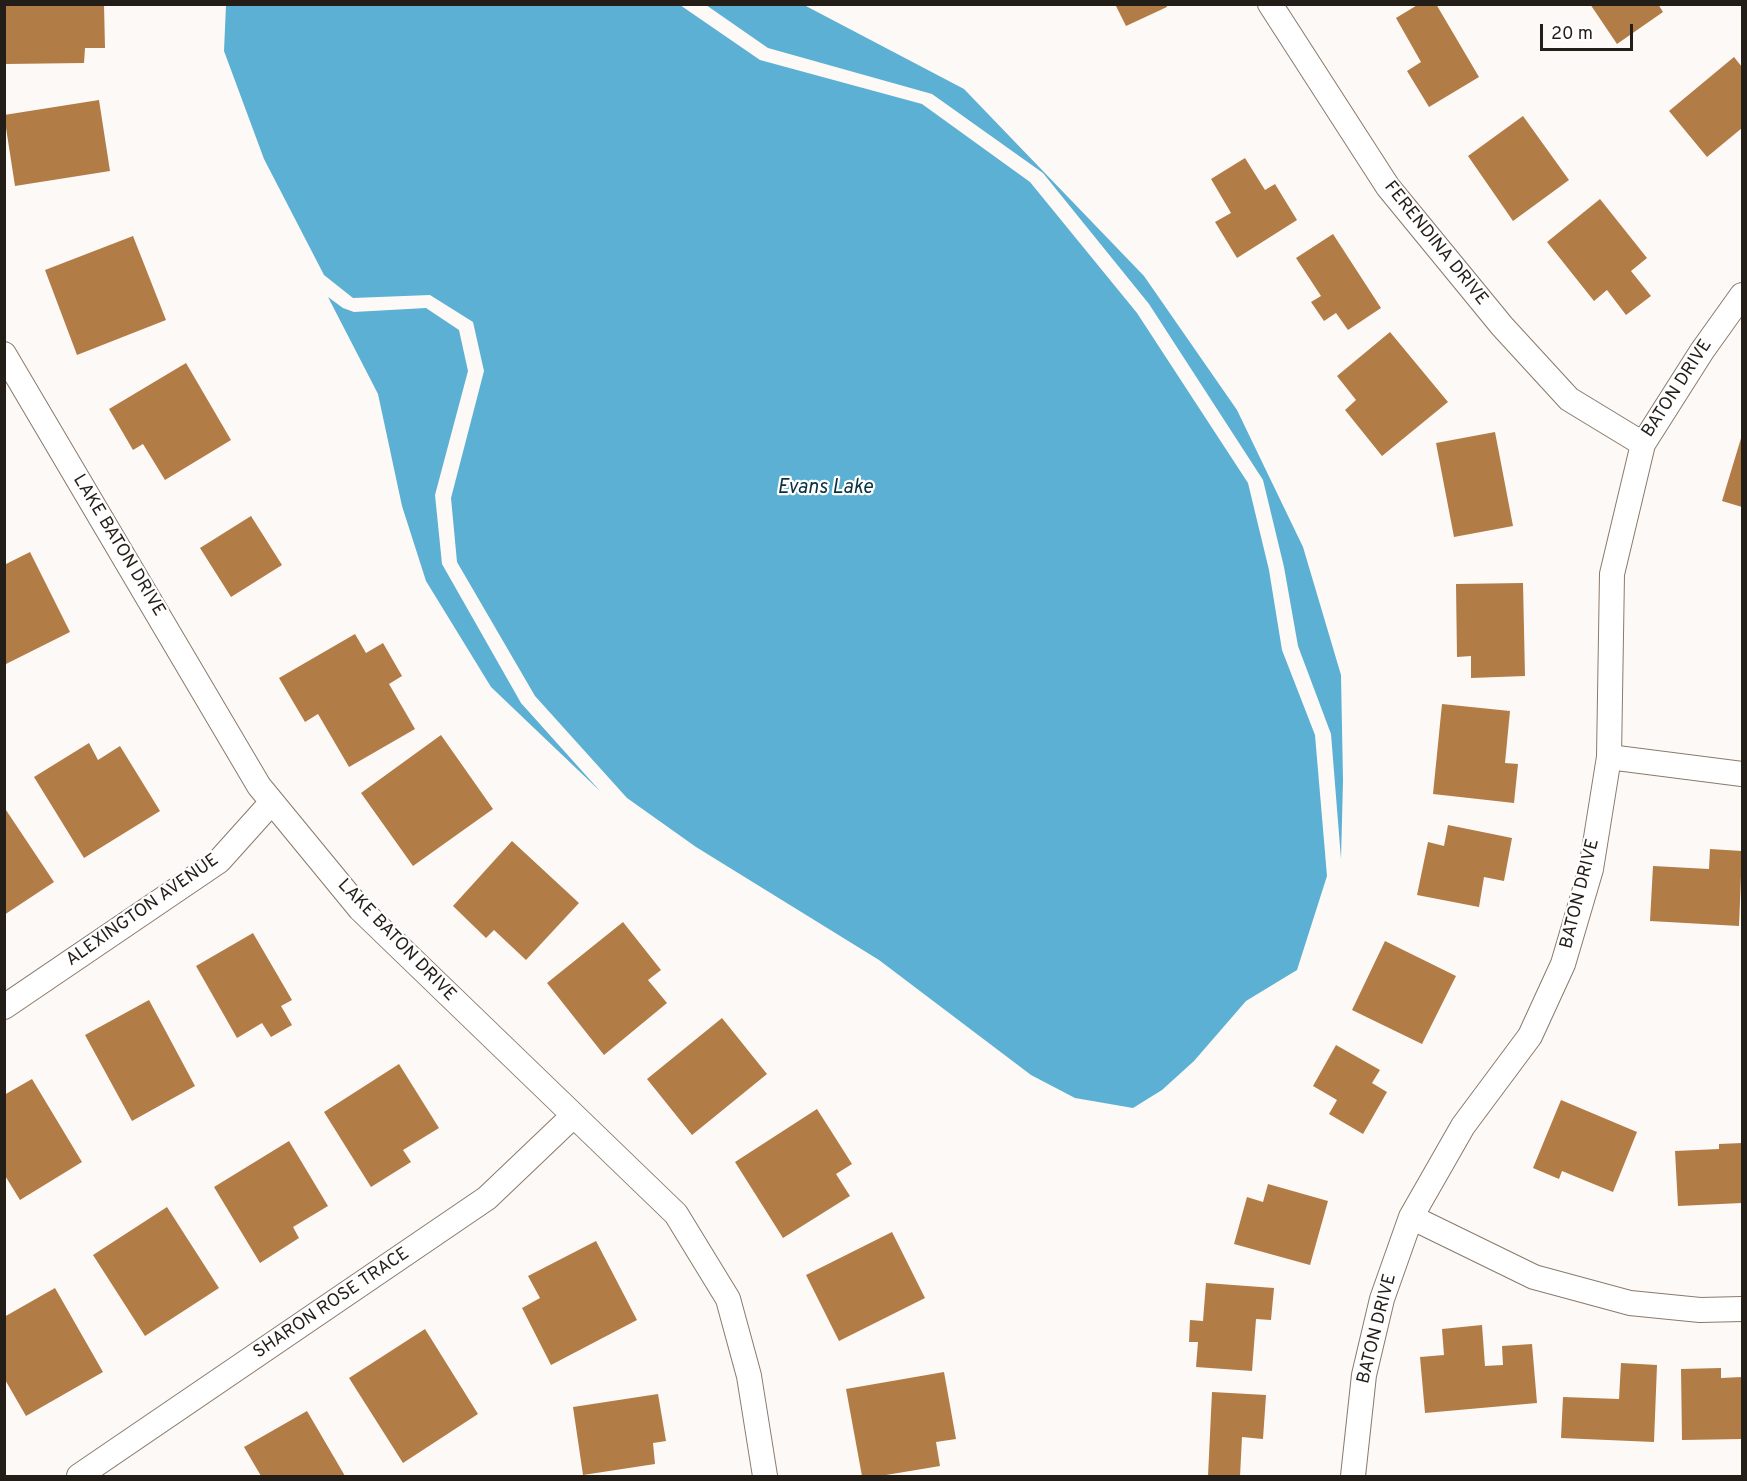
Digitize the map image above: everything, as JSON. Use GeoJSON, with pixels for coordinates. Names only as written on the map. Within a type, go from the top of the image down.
{"type":"FeatureCollection","features":[{"type":"Feature","properties":{"kind":"street","name":"FERENDINA DRIVE"},"geometry":{"type":"LineString","coordinates":[[1270,4],[1388,187],[1502,326],[1569,399],[1642,444]]}},
{"type":"Feature","properties":{"kind":"street","name":"BATON DRIVE"},"geometry":{"type":"LineString","coordinates":[[1353,1476],[1367,1364],[1382,1299],[1411,1217],[1463,1126],[1530,1036],[1563,964],[1591,869],[1609,757],[1612,574],[1642,444],[1702,351],[1743,295]]}},
{"type":"Feature","properties":{"kind":"street","name":"LAKE BATON DRIVE"},"geometry":{"type":"LineString","coordinates":[[4,354],[259,786],[360,909],[676,1214],[728,1299],[749,1376],[765,1476]]}},
{"type":"Feature","properties":{"kind":"street"},"geometry":{"type":"LineString","coordinates":[[1609,757],[1743,774]]}},
{"type":"Feature","properties":{"kind":"street","name":"ALEXINGTON AVENUE"},"geometry":{"type":"LineString","coordinates":[[4,1007],[219,861],[272,802]]}},
{"type":"Feature","properties":{"kind":"street","name":"SHARON ROSE TRACE"},"geometry":{"type":"LineString","coordinates":[[79,1476],[487,1198],[573,1116]]}},
{"type":"Feature","properties":{"kind":"street"},"geometry":{"type":"LineString","coordinates":[[1411,1217],[1534,1277],[1630,1303],[1701,1310],[1743,1309]]}},
{"type":"Feature","properties":{"kind":"water","name":"Evans Lake"},"geometry":{"type":"Polygon","coordinates":[[[226,5],[680,5],[760,60],[922,104],[1030,182],[1137,313],[1248,483],[1269,570],[1282,650],[1315,735],[1327,876],[1297,970],[1246,1001],[1194,1061],[1162,1090],[1133,1108],[1075,1098],[1031,1075],[879,960],[696,847],[627,798],[535,696],[457,562],[451,498],[484,371],[473,322],[430,295],[353,298],[324,275],[264,159],[224,51],[226,5]]]}},
{"type":"Feature","properties":{"kind":"water"},"geometry":{"type":"Polygon","coordinates":[[[706,5],[804,5],[964,89],[1144,276],[1237,410],[1303,547],[1341,675],[1343,781],[1341,859],[1331,734],[1298,646],[1284,567],[1263,480],[1149,304],[1043,173],[932,94],[768,48],[706,5]]]}},
{"type":"Feature","properties":{"kind":"water"},"geometry":{"type":"Polygon","coordinates":[[[328,297],[343,308],[354,312],[426,308],[459,330],[468,371],[435,495],[442,564],[521,703],[600,791],[491,687],[426,581],[402,506],[378,394],[328,297]]]}},
{"type":"Feature","properties":{"kind":"building"},"geometry":{"type":"Polygon","coordinates":[[[4,4],[104,4],[105,48],[85,48],[84,63],[6,64],[4,4]]]}},
{"type":"Feature","properties":{"kind":"building"},"geometry":{"type":"Polygon","coordinates":[[[1115,4],[1166,4],[1167,7],[1126,26],[1115,4]]]}},
{"type":"Feature","properties":{"kind":"building"},"geometry":{"type":"Polygon","coordinates":[[[1419,4],[1436,4],[1479,77],[1429,107],[1407,71],[1421,62],[1396,18],[1419,4]]]}},
{"type":"Feature","properties":{"kind":"building"},"geometry":{"type":"Polygon","coordinates":[[[1590,4],[1658,4],[1663,12],[1617,44],[1590,4]]]}},
{"type":"Feature","properties":{"kind":"building"},"geometry":{"type":"Polygon","coordinates":[[[1734,57],[1742,67],[1742,128],[1707,157],[1669,111],[1734,57]]]}},
{"type":"Feature","properties":{"kind":"building"},"geometry":{"type":"Polygon","coordinates":[[[99,100],[110,171],[15,186],[4,115],[99,100]]]}},
{"type":"Feature","properties":{"kind":"building"},"geometry":{"type":"Polygon","coordinates":[[[1523,116],[1569,180],[1513,221],[1468,156],[1523,116]]]}},
{"type":"Feature","properties":{"kind":"building"},"geometry":{"type":"Polygon","coordinates":[[[1245,158],[1265,190],[1275,184],[1297,220],[1237,258],[1215,222],[1231,213],[1211,179],[1245,158]]]}},
{"type":"Feature","properties":{"kind":"building"},"geometry":{"type":"Polygon","coordinates":[[[1600,199],[1647,258],[1631,271],[1651,296],[1626,315],[1607,290],[1594,301],[1547,242],[1600,199]]]}},
{"type":"Feature","properties":{"kind":"building"},"geometry":{"type":"Polygon","coordinates":[[[1333,234],[1381,308],[1348,330],[1336,313],[1324,321],[1311,302],[1321,296],[1296,258],[1333,234]]]}},
{"type":"Feature","properties":{"kind":"building"},"geometry":{"type":"Polygon","coordinates":[[[133,236],[166,320],[77,355],[45,270],[133,236]]]}},
{"type":"Feature","properties":{"kind":"building"},"geometry":{"type":"Polygon","coordinates":[[[1390,332],[1448,402],[1382,456],[1345,410],[1356,400],[1337,376],[1390,332]]]}},
{"type":"Feature","properties":{"kind":"building"},"geometry":{"type":"Polygon","coordinates":[[[186,363],[231,440],[165,480],[143,444],[133,450],[109,409],[186,363]]]}},
{"type":"Feature","properties":{"kind":"building"},"geometry":{"type":"Polygon","coordinates":[[[1495,432],[1513,526],[1454,537],[1436,443],[1495,432]]]}},
{"type":"Feature","properties":{"kind":"building"},"geometry":{"type":"Polygon","coordinates":[[[1742,435],[1742,507],[1722,501],[1742,435]]]}},
{"type":"Feature","properties":{"kind":"building"},"geometry":{"type":"Polygon","coordinates":[[[251,516],[282,565],[231,597],[200,548],[251,516]]]}},
{"type":"Feature","properties":{"kind":"building"},"geometry":{"type":"Polygon","coordinates":[[[30,552],[70,632],[4,665],[4,565],[30,552]]]}},
{"type":"Feature","properties":{"kind":"building"},"geometry":{"type":"Polygon","coordinates":[[[1523,583],[1525,676],[1471,678],[1471,656],[1457,657],[1456,584],[1523,583]]]}},
{"type":"Feature","properties":{"kind":"building"},"geometry":{"type":"Polygon","coordinates":[[[355,634],[366,653],[383,643],[402,676],[389,684],[415,729],[349,767],[318,714],[305,722],[279,678],[355,634]]]}},
{"type":"Feature","properties":{"kind":"building"},"geometry":{"type":"Polygon","coordinates":[[[1442,704],[1510,711],[1505,763],[1518,764],[1514,803],[1433,794],[1442,704]]]}},
{"type":"Feature","properties":{"kind":"building"},"geometry":{"type":"Polygon","coordinates":[[[441,735],[493,809],[413,866],[361,793],[441,735]]]}},
{"type":"Feature","properties":{"kind":"building"},"geometry":{"type":"Polygon","coordinates":[[[89,743],[98,760],[120,746],[160,811],[84,858],[34,777],[89,743]]]}},
{"type":"Feature","properties":{"kind":"building"},"geometry":{"type":"Polygon","coordinates":[[[4,807],[54,882],[4,915],[4,807]]]}},
{"type":"Feature","properties":{"kind":"building"},"geometry":{"type":"Polygon","coordinates":[[[1448,825],[1512,838],[1504,881],[1484,877],[1479,907],[1417,895],[1428,842],[1444,846],[1448,825]]]}},
{"type":"Feature","properties":{"kind":"building"},"geometry":{"type":"Polygon","coordinates":[[[512,841],[579,903],[526,960],[494,930],[486,938],[453,906],[512,841]]]}},
{"type":"Feature","properties":{"kind":"building"},"geometry":{"type":"Polygon","coordinates":[[[1710,849],[1742,851],[1739,926],[1650,921],[1653,866],[1709,869],[1710,849]]]}},
{"type":"Feature","properties":{"kind":"building"},"geometry":{"type":"Polygon","coordinates":[[[623,922],[661,970],[648,980],[667,1003],[604,1055],[547,983],[623,922]]]}},
{"type":"Feature","properties":{"kind":"building"},"geometry":{"type":"Polygon","coordinates":[[[253,933],[292,1000],[281,1006],[292,1025],[271,1037],[262,1023],[237,1038],[196,966],[253,933]]]}},
{"type":"Feature","properties":{"kind":"building"},"geometry":{"type":"Polygon","coordinates":[[[1385,941],[1456,976],[1422,1044],[1352,1010],[1385,941]]]}},
{"type":"Feature","properties":{"kind":"building"},"geometry":{"type":"Polygon","coordinates":[[[149,1000],[195,1086],[132,1121],[85,1035],[149,1000]]]}},
{"type":"Feature","properties":{"kind":"building"},"geometry":{"type":"Polygon","coordinates":[[[722,1018],[767,1074],[692,1135],[647,1079],[722,1018]]]}},
{"type":"Feature","properties":{"kind":"building"},"geometry":{"type":"Polygon","coordinates":[[[1336,1045],[1380,1070],[1372,1083],[1387,1092],[1363,1134],[1329,1114],[1337,1100],[1313,1086],[1336,1045]]]}},
{"type":"Feature","properties":{"kind":"building"},"geometry":{"type":"Polygon","coordinates":[[[399,1064],[439,1128],[403,1150],[411,1162],[371,1187],[324,1112],[399,1064]]]}},
{"type":"Feature","properties":{"kind":"building"},"geometry":{"type":"Polygon","coordinates":[[[32,1079],[82,1162],[20,1200],[4,1174],[4,1095],[32,1079]]]}},
{"type":"Feature","properties":{"kind":"building"},"geometry":{"type":"Polygon","coordinates":[[[1561,1100],[1637,1132],[1613,1192],[1562,1171],[1559,1179],[1533,1168],[1561,1100]]]}},
{"type":"Feature","properties":{"kind":"building"},"geometry":{"type":"Polygon","coordinates":[[[817,1109],[852,1164],[836,1174],[850,1196],[783,1238],[735,1162],[817,1109]]]}},
{"type":"Feature","properties":{"kind":"building"},"geometry":{"type":"Polygon","coordinates":[[[289,1141],[328,1206],[293,1227],[299,1238],[260,1263],[214,1187],[289,1141]]]}},
{"type":"Feature","properties":{"kind":"building"},"geometry":{"type":"Polygon","coordinates":[[[1742,1143],[1742,1203],[1678,1206],[1675,1151],[1719,1149],[1719,1144],[1742,1143]]]}},
{"type":"Feature","properties":{"kind":"building"},"geometry":{"type":"Polygon","coordinates":[[[1268,1184],[1328,1201],[1310,1265],[1234,1244],[1247,1197],[1263,1202],[1268,1184]]]}},
{"type":"Feature","properties":{"kind":"building"},"geometry":{"type":"Polygon","coordinates":[[[167,1207],[219,1288],[145,1336],[93,1255],[167,1207]]]}},
{"type":"Feature","properties":{"kind":"building"},"geometry":{"type":"Polygon","coordinates":[[[892,1232],[925,1298],[839,1341],[806,1275],[892,1232]]]}},
{"type":"Feature","properties":{"kind":"building"},"geometry":{"type":"Polygon","coordinates":[[[596,1241],[637,1320],[551,1365],[522,1308],[540,1298],[528,1276],[596,1241]]]}},
{"type":"Feature","properties":{"kind":"building"},"geometry":{"type":"Polygon","coordinates":[[[1206,1283],[1274,1288],[1271,1320],[1256,1319],[1252,1371],[1196,1367],[1198,1342],[1189,1342],[1190,1320],[1203,1321],[1206,1283]]]}},
{"type":"Feature","properties":{"kind":"building"},"geometry":{"type":"Polygon","coordinates":[[[55,1288],[103,1372],[26,1416],[4,1378],[4,1317],[55,1288]]]}},
{"type":"Feature","properties":{"kind":"building"},"geometry":{"type":"Polygon","coordinates":[[[1482,1325],[1485,1366],[1503,1365],[1502,1346],[1532,1344],[1537,1403],[1425,1413],[1420,1357],[1444,1355],[1442,1329],[1482,1325]]]}},
{"type":"Feature","properties":{"kind":"building"},"geometry":{"type":"Polygon","coordinates":[[[425,1329],[478,1414],[403,1463],[349,1378],[425,1329]]]}},
{"type":"Feature","properties":{"kind":"building"},"geometry":{"type":"Polygon","coordinates":[[[1621,1363],[1657,1365],[1654,1442],[1561,1438],[1563,1397],[1619,1399],[1621,1363]]]}},
{"type":"Feature","properties":{"kind":"building"},"geometry":{"type":"Polygon","coordinates":[[[1721,1368],[1721,1378],[1742,1377],[1742,1439],[1682,1440],[1681,1369],[1721,1368]]]}},
{"type":"Feature","properties":{"kind":"building"},"geometry":{"type":"Polygon","coordinates":[[[944,1372],[956,1439],[936,1442],[940,1466],[880,1476],[862,1476],[846,1389],[944,1372]]]}},
{"type":"Feature","properties":{"kind":"building"},"geometry":{"type":"Polygon","coordinates":[[[1212,1392],[1266,1395],[1263,1439],[1242,1437],[1240,1476],[1208,1476],[1212,1392]]]}},
{"type":"Feature","properties":{"kind":"building"},"geometry":{"type":"Polygon","coordinates":[[[658,1394],[666,1441],[653,1443],[655,1464],[583,1475],[573,1407],[658,1394]]]}},
{"type":"Feature","properties":{"kind":"building"},"geometry":{"type":"Polygon","coordinates":[[[307,1411],[345,1476],[261,1476],[244,1447],[307,1411]]]}}]}
